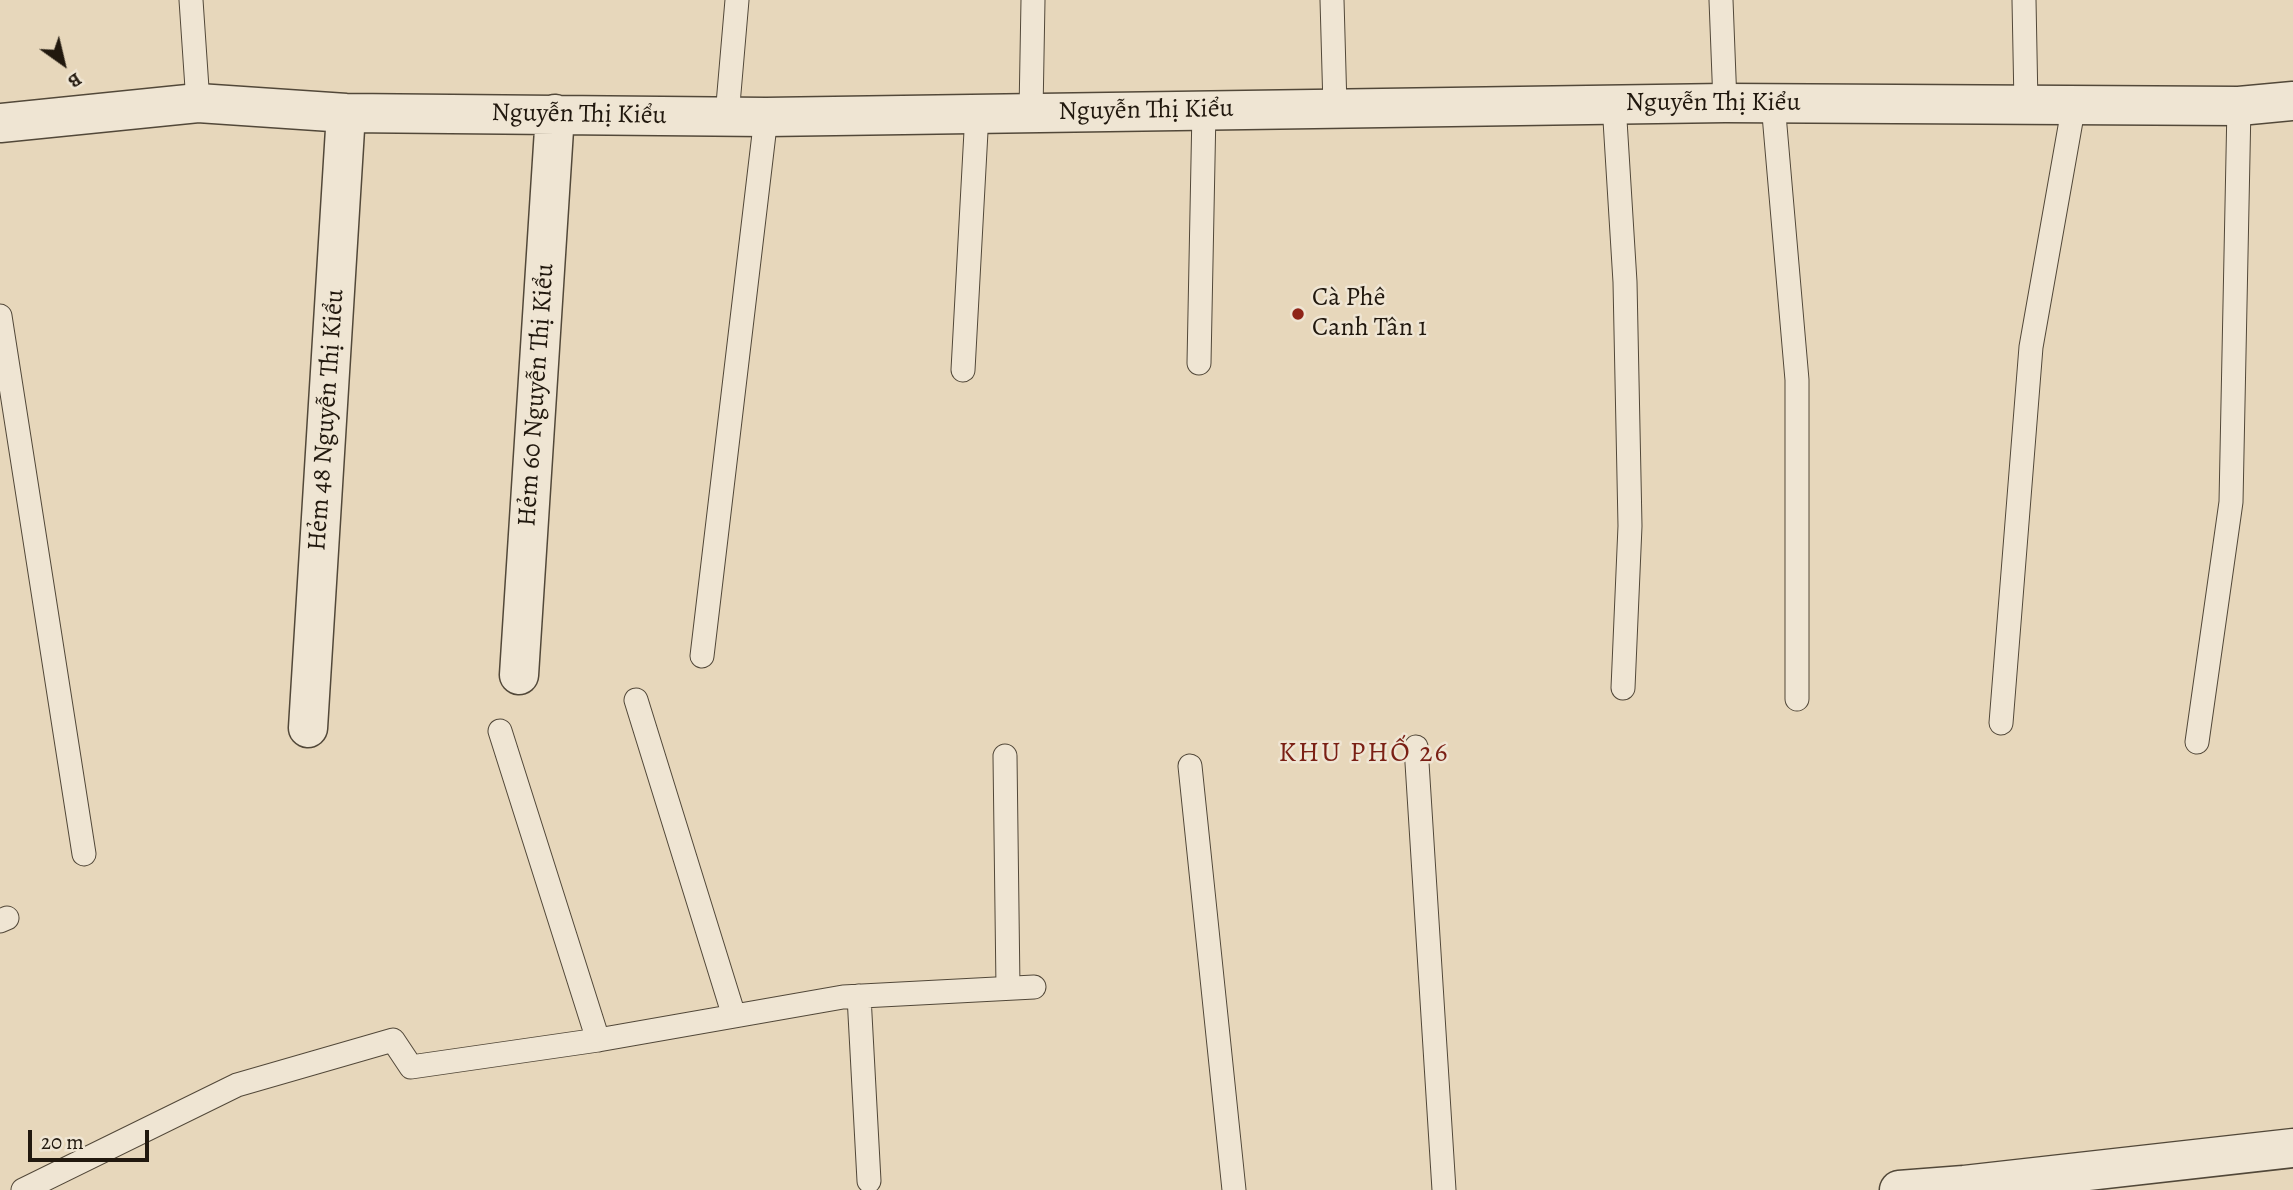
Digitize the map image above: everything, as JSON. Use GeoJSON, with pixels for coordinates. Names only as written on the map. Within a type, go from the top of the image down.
{"type":"FeatureCollection","features":[{"type":"Feature","properties":{"kind":"street","name":"Nguyễn Thị Kiểu"},"geometry":{"type":"LineString","coordinates":[[0,123],[198,103],[346,113],[766,117],[1614,104],[2239,106],[2293,102]]}},
{"type":"Feature","properties":{"kind":"street","name":"Hẻm 48 Nguyễn Thị Kiểu"},"geometry":{"type":"LineString","coordinates":[[308,728],[346,113]]}},
{"type":"Feature","properties":{"kind":"street","name":"Hẻm 60 Nguyễn Thị Kiểu"},"geometry":{"type":"LineString","coordinates":[[519,675],[555,114]]}},
{"type":"Feature","properties":{"kind":"street"},"geometry":{"type":"LineString","coordinates":[[1899,1190],[2293,1148]]}},
{"type":"Feature","properties":{"kind":"lane"},"geometry":{"type":"LineString","coordinates":[[191,0],[198,103]]}},
{"type":"Feature","properties":{"kind":"lane"},"geometry":{"type":"LineString","coordinates":[[727,117],[737,0]]}},
{"type":"Feature","properties":{"kind":"lane"},"geometry":{"type":"LineString","coordinates":[[1031,112],[1033,0]]}},
{"type":"Feature","properties":{"kind":"lane"},"geometry":{"type":"LineString","coordinates":[[1332,0],[1335,107]]}},
{"type":"Feature","properties":{"kind":"lane"},"geometry":{"type":"LineString","coordinates":[[1721,0],[1725,103]]}},
{"type":"Feature","properties":{"kind":"lane"},"geometry":{"type":"LineString","coordinates":[[2024,0],[2026,104]]}},
{"type":"Feature","properties":{"kind":"lane"},"geometry":{"type":"LineString","coordinates":[[1773,103],[1797,380],[1797,699]]}},
{"type":"Feature","properties":{"kind":"lane"},"geometry":{"type":"LineString","coordinates":[[1614,104],[1625,282],[1630,526],[1623,688]]}},
{"type":"Feature","properties":{"kind":"lane"},"geometry":{"type":"LineString","coordinates":[[2001,723],[2031,347],[2074,104]]}},
{"type":"Feature","properties":{"kind":"lane"},"geometry":{"type":"LineString","coordinates":[[2197,742],[2231,502],[2239,106]]}},
{"type":"Feature","properties":{"kind":"lane"},"geometry":{"type":"LineString","coordinates":[[1199,363],[1204,110]]}},
{"type":"Feature","properties":{"kind":"lane"},"geometry":{"type":"LineString","coordinates":[[963,370],[977,113]]}},
{"type":"Feature","properties":{"kind":"lane"},"geometry":{"type":"LineString","coordinates":[[702,656],[766,117]]}},
{"type":"Feature","properties":{"kind":"lane"},"geometry":{"type":"LineString","coordinates":[[0,316],[84,854]]}},
{"type":"Feature","properties":{"kind":"lane"},"geometry":{"type":"LineString","coordinates":[[636,700],[734,1016]]}},
{"type":"Feature","properties":{"kind":"lane"},"geometry":{"type":"LineString","coordinates":[[500,731],[598,1040]]}},
{"type":"Feature","properties":{"kind":"lane"},"geometry":{"type":"LineString","coordinates":[[1416,747],[1444,1190]]}},
{"type":"Feature","properties":{"kind":"lane"},"geometry":{"type":"LineString","coordinates":[[1005,756],[1008,988]]}},
{"type":"Feature","properties":{"kind":"lane"},"geometry":{"type":"LineString","coordinates":[[1190,766],[1234,1190]]}},
{"type":"Feature","properties":{"kind":"lane"},"geometry":{"type":"LineString","coordinates":[[23,1190],[237,1085],[393,1040],[411,1068],[859,996],[1034,987]]}},
{"type":"Feature","properties":{"kind":"lane"},"geometry":{"type":"LineString","coordinates":[[859,996],[869,1181]]}},
{"type":"Feature","properties":{"kind":"place","name":"Cà Phê Canh Tân 1"},"geometry":{"type":"Point","coordinates":[1298,314]}},
{"type":"Feature","properties":{"kind":"district","name":"KHU PHỐ 26"},"geometry":{"type":"Point","coordinates":[1364,754]}}]}
